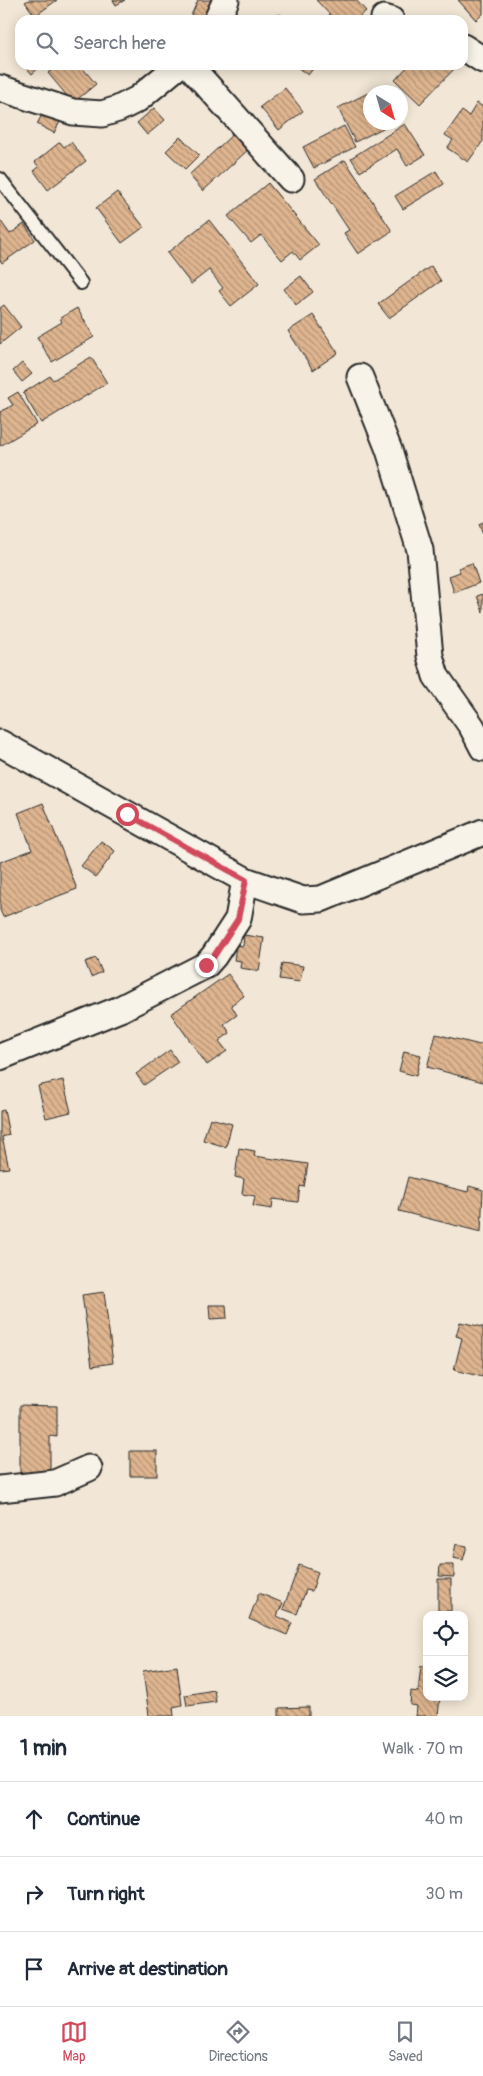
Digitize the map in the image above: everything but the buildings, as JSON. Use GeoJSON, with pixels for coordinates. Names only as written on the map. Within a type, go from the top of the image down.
{"type":"FeatureCollection","features":[{"type":"Feature","properties":{"kind":"street"},"geometry":{"type":"LineString","coordinates":[[219,15],[226,0]]}},
{"type":"Feature","properties":{"kind":"street"},"geometry":{"type":"LineString","coordinates":[[468,50],[483,60]]}},
{"type":"Feature","properties":{"kind":"street"},"geometry":{"type":"LineString","coordinates":[[3,95],[73,112],[102,114],[118,110],[138,99],[173,70]]}},
{"type":"Feature","properties":{"kind":"street"},"geometry":{"type":"LineString","coordinates":[[194,70],[292,178]]}},
{"type":"Feature","properties":{"kind":"street"},"geometry":{"type":"LineString","coordinates":[[360,377],[389,450],[420,550],[430,656],[436,676],[472,727],[483,748]]}},
{"type":"Feature","properties":{"kind":"street"},"geometry":{"type":"LineString","coordinates":[[0,743],[246,880],[303,900],[322,898],[483,832]]}},
{"type":"Feature","properties":{"kind":"street"},"geometry":{"type":"LineString","coordinates":[[0,1057],[120,1008],[206,965],[238,919],[246,880]]}},
{"type":"Feature","properties":{"kind":"street"},"geometry":{"type":"LineString","coordinates":[[0,1489],[55,1483],[89,1468]]}},
{"type":"Feature","properties":{"kind":"lane"},"geometry":{"type":"LineString","coordinates":[[0,179],[81,283]]}},
{"type":"Feature","properties":{"kind":"route"},"geometry":{"type":"LineString","coordinates":[[127,814],[246,880],[238,919],[206,965]]}}]}
